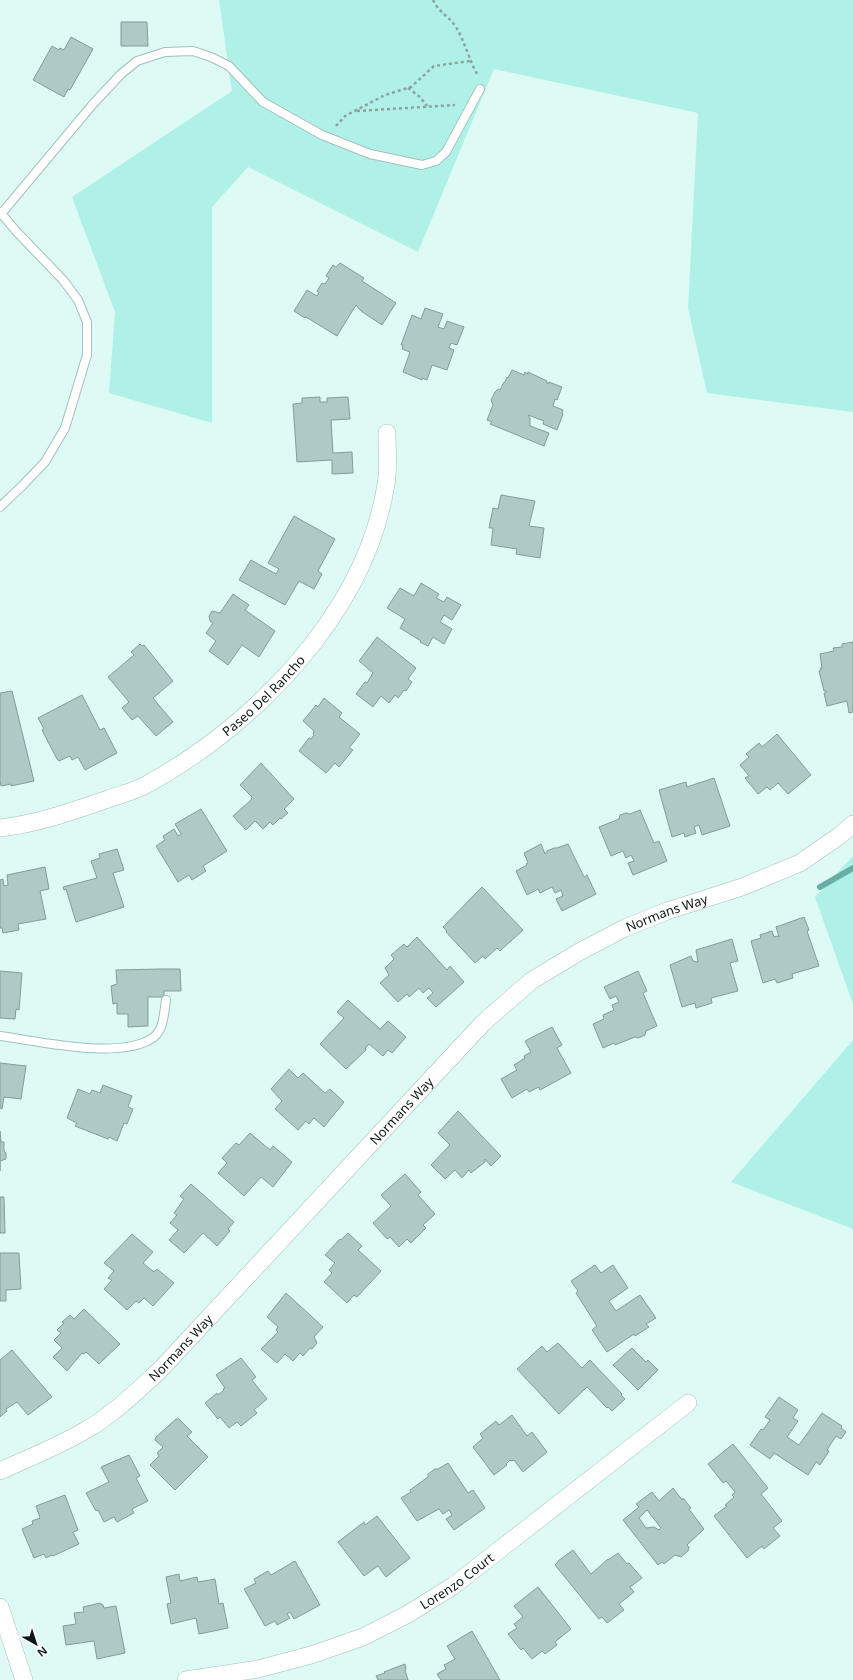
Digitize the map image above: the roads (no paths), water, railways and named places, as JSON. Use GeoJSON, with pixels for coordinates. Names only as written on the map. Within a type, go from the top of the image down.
{"type":"FeatureCollection","features":[{"type":"Feature","properties":{"kind":"street","name":"Paseo Del Rancho"},"geometry":{"type":"LineString","coordinates":[[0,828],[17,826],[82,808],[140,788],[190,759],[234,726],[279,684],[318,638],[351,586],[374,532],[387,483],[387,433]]}},
{"type":"Feature","properties":{"kind":"street","name":"Normans Way"},"geometry":{"type":"LineString","coordinates":[[0,1471],[46,1451],[86,1430],[120,1406],[160,1370],[483,1023],[531,981],[579,952],[625,928],[667,911],[742,887],[800,863],[840,836],[853,824]]}},
{"type":"Feature","properties":{"kind":"street","name":"Lorenzo Court"},"geometry":{"type":"LineString","coordinates":[[186,1680],[258,1669],[311,1655],[363,1637],[408,1614],[453,1586],[688,1403]]}},
{"type":"Feature","properties":{"kind":"street"},"geometry":{"type":"LineString","coordinates":[[0,1607],[24,1680]]}},
{"type":"Feature","properties":{"kind":"lane"},"geometry":{"type":"LineString","coordinates":[[0,507],[45,462],[65,428],[87,355],[87,322],[78,300],[63,280],[1,212],[93,104],[121,74],[138,60],[165,52],[193,51],[229,66],[264,102],[322,135],[370,154],[422,165],[436,161],[446,152],[480,89]]}},
{"type":"Feature","properties":{"kind":"lane"},"geometry":{"type":"LineString","coordinates":[[0,1036],[92,1049],[114,1049],[138,1044],[154,1037],[161,1028],[166,1000]]}},
{"type":"Feature","properties":{"kind":"waterway"},"geometry":{"type":"LineString","coordinates":[[820,887],[853,868]]}}]}
